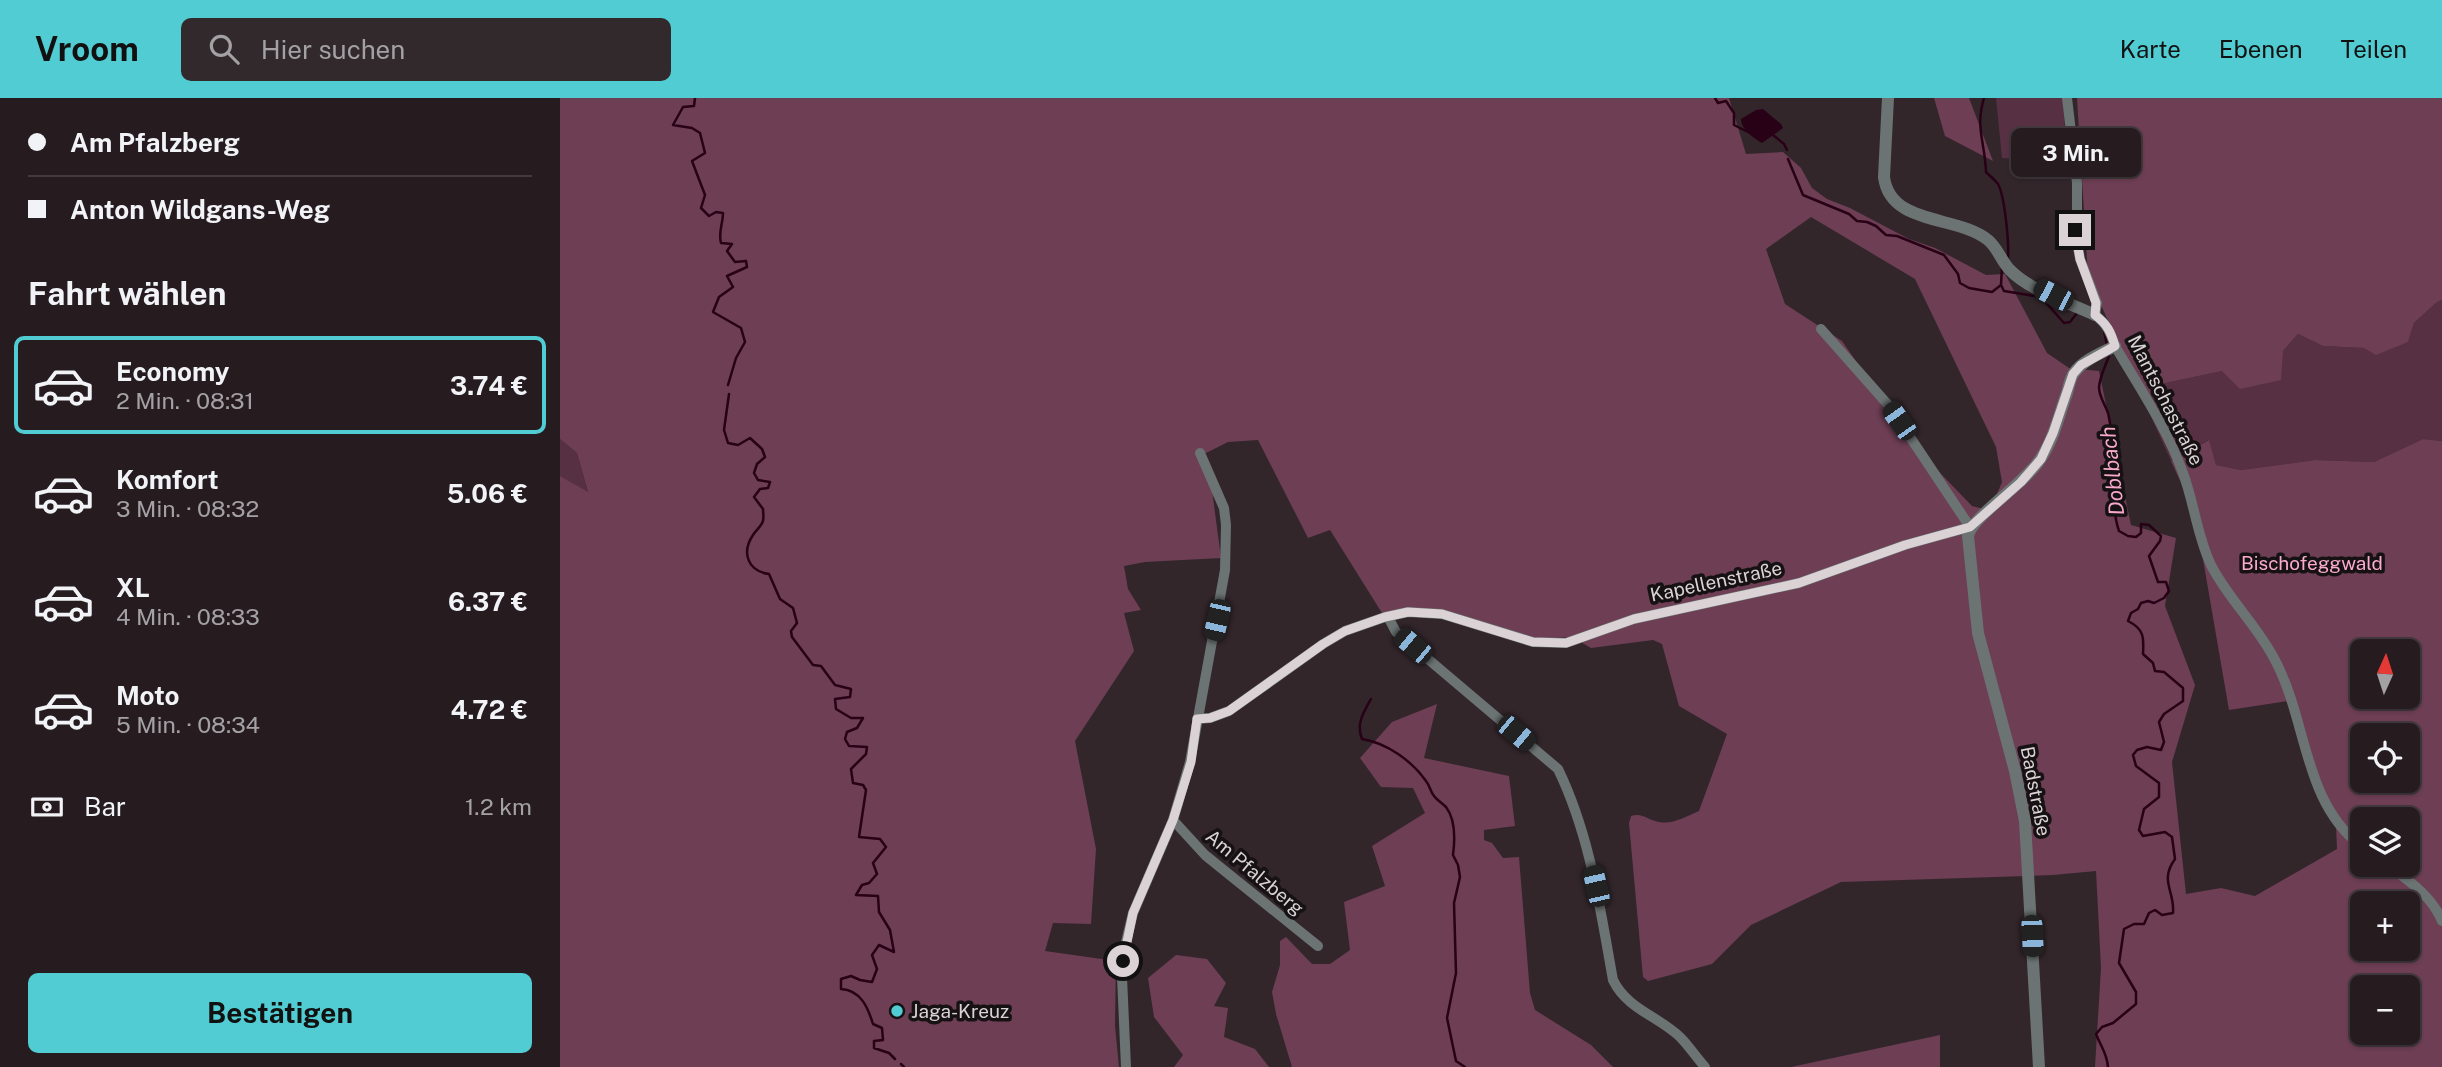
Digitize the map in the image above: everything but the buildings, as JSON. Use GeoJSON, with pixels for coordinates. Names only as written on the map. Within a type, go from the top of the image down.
{"type":"FeatureCollection","features":[{"type":"Feature","properties":{"kind":"street"},"geometry":{"type":"LineString","coordinates":[[1888,98],[1884,177],[1889,194],[1901,205],[1919,215],[1974,231],[1988,240],[2004,264],[2024,281],[2095,315],[2096,303],[2080,259],[2075,230],[2077,183],[2067,98]]}},
{"type":"Feature","properties":{"kind":"street","name":"Mantschastraße"},"geometry":{"type":"LineString","coordinates":[[2095,315],[2105,322],[2115,346],[2172,446],[2183,472],[2211,565],[2276,661],[2293,699],[2318,789],[2325,805],[2350,836]]}},
{"type":"Feature","properties":{"kind":"street"},"geometry":{"type":"LineString","coordinates":[[1821,329],[1890,407],[1970,527]]}},
{"type":"Feature","properties":{"kind":"street","name":"Kapellenstraße"},"geometry":{"type":"LineString","coordinates":[[1197,719],[1210,718],[1229,711],[1345,631],[1408,612],[1442,614],[1533,642],[1566,643],[1634,619],[1799,583],[1905,545],[1970,527],[2021,482],[2041,459],[2073,374],[2081,365],[2115,346]]}},
{"type":"Feature","properties":{"kind":"street"},"geometry":{"type":"LineString","coordinates":[[1126,1067],[1122,977],[1126,942],[1133,913],[1173,820],[1191,762],[1197,719],[1221,604],[1227,537],[1226,515],[1222,499],[1200,453]]}},
{"type":"Feature","properties":{"kind":"street","name":"Badstraße"},"geometry":{"type":"LineString","coordinates":[[1970,527],[1968,536],[1971,581],[1978,633],[2015,771],[2026,830],[2039,1067]]}},
{"type":"Feature","properties":{"kind":"street"},"geometry":{"type":"LineString","coordinates":[[1388,617],[1396,632],[1558,769],[1585,840],[1613,980],[1634,1006],[1679,1036],[1705,1067]]}},
{"type":"Feature","properties":{"kind":"street","name":"Am Pfalzberg"},"geometry":{"type":"LineString","coordinates":[[1173,820],[1211,859],[1318,946]]}},
{"type":"Feature","properties":{"kind":"street"},"geometry":{"type":"LineString","coordinates":[[2401,877],[2430,901],[2442,921]]}},
{"type":"Feature","properties":{"kind":"shaded area"},"geometry":{"type":"Polygon","coordinates":[[[1996,98],[2063,98],[2067,162],[2002,158],[1996,98]]]}},
{"type":"Feature","properties":{"kind":"shaded area"},"geometry":{"type":"Polygon","coordinates":[[[1763,109],[1783,128],[1762,143],[1745,130],[1741,119],[1763,109]]]}},
{"type":"Feature","properties":{"kind":"shaded area"},"geometry":{"type":"Polygon","coordinates":[[[2442,300],[2442,441],[2423,439],[2374,462],[2315,460],[2241,470],[2216,465],[2208,440],[2171,461],[2144,401],[2161,384],[2222,371],[2283,351],[2298,334],[2323,346],[2364,348],[2408,342],[2414,323],[2442,300]]]}},
{"type":"Feature","properties":{"kind":"shaded area"},"geometry":{"type":"Polygon","coordinates":[[[560,439],[577,453],[588,493],[560,476],[560,439]]]}},
{"type":"Feature","properties":{"kind":"green space","name":"Bischofeggwald"},"geometry":{"type":"Polygon","coordinates":[[[560,98],[1729,98],[1746,154],[1783,152],[1801,168],[1812,188],[1827,199],[1909,239],[1935,248],[1986,275],[2005,274],[2047,353],[2069,368],[2099,371],[2131,525],[2176,538],[2165,606],[2195,685],[2172,762],[2186,894],[2221,888],[2255,896],[2337,849],[2336,826],[2288,701],[2229,710],[2195,513],[2171,461],[2209,440],[2216,465],[2241,470],[2315,460],[2374,462],[2423,439],[2442,441],[2442,1067],[2095,1067],[2101,968],[2096,871],[2053,875],[1841,882],[1751,925],[1712,964],[1648,981],[1643,977],[1629,823],[1631,816],[1669,822],[1699,811],[1727,734],[1679,706],[1662,644],[1653,640],[1591,648],[1572,637],[1536,639],[1440,609],[1382,613],[1330,530],[1308,538],[1258,440],[1228,442],[1200,456],[1212,490],[1221,558],[1145,562],[1124,566],[1128,589],[1141,610],[1124,613],[1134,651],[1075,741],[1096,849],[1091,924],[1053,923],[1045,951],[1116,961],[1115,1026],[1119,1067],[560,1067],[560,476],[588,492],[577,453],[560,439],[560,98]],[[1811,217],[1766,249],[1785,304],[1842,341],[1917,449],[1972,506],[1984,509],[1994,501],[2002,482],[1996,447],[1915,279],[1811,217]]]}},
{"type":"Feature","properties":{"kind":"green space"},"geometry":{"type":"Polygon","coordinates":[[[1934,98],[1969,98],[1993,161],[1945,136],[1934,98]]]}},
{"type":"Feature","properties":{"kind":"green space"},"geometry":{"type":"Polygon","coordinates":[[[2077,98],[2442,98],[2442,300],[2414,323],[2408,342],[2376,355],[2364,348],[2323,346],[2298,334],[2283,351],[2281,380],[2240,389],[2222,371],[2161,384],[2144,401],[2088,276],[2077,98]]]}},
{"type":"Feature","properties":{"kind":"green space"},"geometry":{"type":"Polygon","coordinates":[[[1437,704],[1424,758],[1509,776],[1515,826],[1484,830],[1484,840],[1492,843],[1503,858],[1519,857],[1530,993],[1535,1010],[1591,1045],[1613,1067],[1292,1067],[1272,992],[1280,965],[1280,941],[1286,937],[1312,964],[1330,964],[1350,950],[1344,902],[1385,886],[1372,846],[1425,813],[1413,788],[1381,787],[1360,758],[1392,722],[1437,704]]]}},
{"type":"Feature","properties":{"kind":"green space"},"geometry":{"type":"Polygon","coordinates":[[[1176,955],[1207,959],[1226,983],[1214,1006],[1228,1008],[1224,1037],[1255,1049],[1269,1067],[1174,1067],[1183,1055],[1154,1017],[1148,978],[1176,955]]]}},
{"type":"Feature","properties":{"kind":"green space"},"geometry":{"type":"Polygon","coordinates":[[[1940,1035],[1940,1067],[1791,1067],[1940,1035]]]}},
{"type":"Feature","properties":{"kind":"waterway"},"geometry":{"type":"LineString","coordinates":[[695,98],[694,106],[683,107],[673,125],[692,128],[700,133],[705,153],[692,161],[705,195],[701,208],[709,216],[716,212],[723,213],[721,243],[732,244],[727,251],[735,262],[746,261],[747,267],[727,276],[733,287],[719,297],[713,312],[741,328],[745,342],[736,358],[728,385]]}},
{"type":"Feature","properties":{"kind":"waterway"},"geometry":{"type":"LineString","coordinates":[[1715,98],[1718,103],[1726,101],[1734,113],[1734,125],[1748,132]]}},
{"type":"Feature","properties":{"kind":"waterway","name":"Doblbach"},"geometry":{"type":"LineString","coordinates":[[1984,98],[1980,127],[1986,172],[1998,184],[2003,199],[2008,258]]}},
{"type":"Feature","properties":{"kind":"waterway"},"geometry":{"type":"LineString","coordinates":[[1773,135],[1787,150]]}},
{"type":"Feature","properties":{"kind":"waterway"},"geometry":{"type":"LineString","coordinates":[[1788,159],[1803,195],[1849,214],[1857,221],[1876,226],[1886,235],[1897,236],[1944,255],[1958,274],[1960,283],[1969,288],[1992,292],[2001,285]]}},
{"type":"Feature","properties":{"kind":"waterway","name":"Doblbach"},"geometry":{"type":"LineString","coordinates":[[2002,266],[2001,285],[2004,291],[2041,297],[2064,323],[2070,322],[2077,313]]}},
{"type":"Feature","properties":{"kind":"waterway","name":"Doblbach"},"geometry":{"type":"LineString","coordinates":[[2104,331],[2107,345]]}},
{"type":"Feature","properties":{"kind":"waterway","name":"Doblbach"},"geometry":{"type":"LineString","coordinates":[[2108,1067],[2096,1034],[2136,1004],[2136,992],[2119,963],[2124,929],[2134,924],[2144,924],[2149,913],[2155,910],[2162,915],[2173,913],[2168,880],[2170,867],[2175,859],[2172,837],[2165,832],[2143,836],[2139,830],[2144,809],[2159,797],[2159,783],[2136,766],[2133,755],[2137,750],[2147,747],[2161,750],[2164,742],[2159,722],[2164,714],[2183,701],[2183,688],[2164,672],[2155,671],[2153,663],[2143,654],[2140,630],[2128,621],[2131,613],[2138,609],[2141,603],[2154,603],[2164,598],[2169,591],[2166,582],[2158,582],[2149,556],[2161,536],[2149,525],[2141,524],[2141,533],[2136,537],[2128,536],[2119,531],[2116,520],[2113,440],[2099,387],[2109,356]]}},
{"type":"Feature","properties":{"kind":"waterway"},"geometry":{"type":"LineString","coordinates":[[729,394],[724,430],[728,443],[738,445],[750,438],[762,449],[765,457],[757,464],[754,473],[758,480],[770,482],[768,488],[760,489],[754,497],[763,509],[763,521],[749,542],[749,560],[756,569],[769,574],[780,599],[793,608],[797,623],[791,631],[792,637],[813,665],[821,666],[835,685],[851,689],[850,697],[835,699],[836,709],[851,718],[863,718],[857,728],[847,732],[845,739],[849,746],[867,747],[866,754],[851,769],[853,783],[863,785],[866,790],[859,837],[880,839],[886,847],[873,863],[877,874],[869,883],[862,885],[856,895],[878,896],[879,912],[890,930],[894,952],[879,945],[872,955],[877,969],[872,982],[851,976],[841,979],[841,989],[859,996],[873,1024],[882,1028],[883,1040],[874,1041],[874,1048],[889,1053],[895,1059]]}},
{"type":"Feature","properties":{"kind":"waterway"},"geometry":{"type":"LineString","coordinates":[[1371,699],[1360,723],[1362,739],[1381,744],[1406,760],[1420,774],[1452,818],[1453,855],[1460,877],[1454,903],[1456,973],[1447,1018],[1456,1061],[1465,1067]]}},
{"type":"Feature","properties":{"kind":"waterway"},"geometry":{"type":"LineString","coordinates":[[901,1064],[904,1067]]}},
{"type":"Feature","properties":{"kind":"place","name":"Jaga-Kreuz"},"geometry":{"type":"Point","coordinates":[897,1011]}},
{"type":"Feature","properties":{"kind":"route"},"geometry":{"type":"LineString","coordinates":[[1123,961],[1133,913],[1173,820],[1191,762],[1197,719],[1210,718],[1229,711],[1299,660],[1345,631],[1385,617],[1419,612],[1442,614],[1533,642],[1566,643],[1634,619],[1799,583],[1905,545],[1970,527],[2021,482],[2041,459],[2073,374],[2081,365],[2115,346],[2105,322],[2095,315],[2096,303],[2080,259],[2075,230]]}}]}
